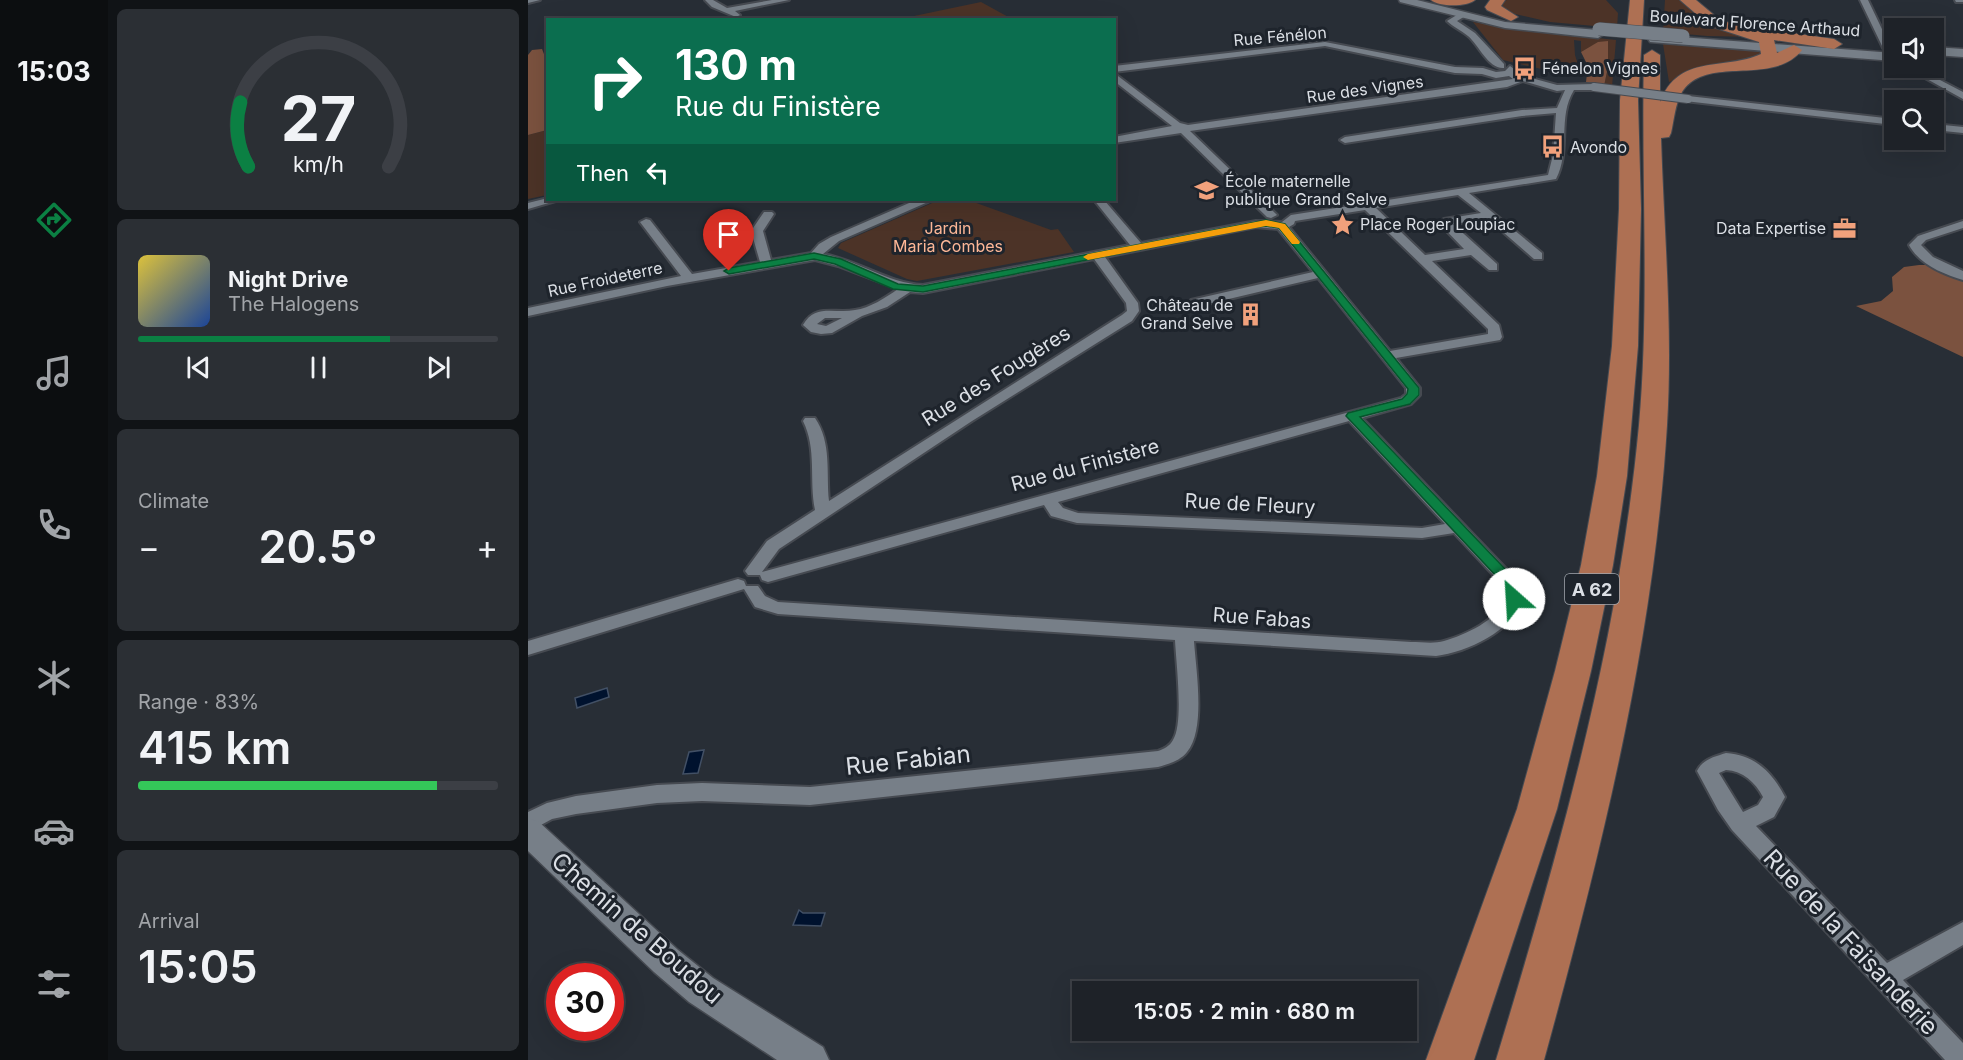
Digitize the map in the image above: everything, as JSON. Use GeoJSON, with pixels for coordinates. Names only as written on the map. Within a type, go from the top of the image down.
{"type":"FeatureCollection","features":[{"type":"Feature","properties":{"kind":"highway"},"geometry":{"type":"LineString","coordinates":[[1437,0],[1467,7],[1498,0]]}},
{"type":"Feature","properties":{"kind":"highway"},"geometry":{"type":"LineString","coordinates":[[1498,0],[1492,7],[1511,17]]}},
{"type":"Feature","properties":{"kind":"highway","name":"A 62"},"geometry":{"type":"LineString","coordinates":[[1450,1060],[1537,809],[1574,671],[1597,565],[1612,476],[1625,346],[1630,209],[1629,100],[1637,0]]}},
{"type":"Feature","properties":{"kind":"highway"},"geometry":{"type":"LineString","coordinates":[[1687,0],[1721,26],[1758,34],[1768,45],[1770,54],[1750,65]]}},
{"type":"Feature","properties":{"kind":"highway"},"geometry":{"type":"LineString","coordinates":[[1621,7],[1624,21],[1620,92],[1629,100]]}},
{"type":"Feature","properties":{"kind":"highway","name":"A 62"},"geometry":{"type":"LineString","coordinates":[[1520,1060],[1586,816],[1615,694],[1647,488],[1656,356],[1651,86],[1653,20]]}},
{"type":"Feature","properties":{"kind":"highway"},"geometry":{"type":"LineString","coordinates":[[1712,21],[1744,30],[1834,44]]}},
{"type":"Feature","properties":{"kind":"highway"},"geometry":{"type":"LineString","coordinates":[[1654,163],[1673,93],[1680,84],[1701,72],[1770,63],[1779,59],[1784,53],[1794,50]]}},
{"type":"Feature","properties":{"kind":"main road","name":"Boulevard Florence Arthaud"},"geometry":{"type":"LineString","coordinates":[[1404,0],[1467,7],[1511,17],[1598,31]]}},
{"type":"Feature","properties":{"kind":"main road","name":"Boulevard Florence Arthaud"},"geometry":{"type":"LineString","coordinates":[[1467,7],[1524,28],[1598,31],[1768,45],[1794,50],[1884,51]]}},
{"type":"Feature","properties":{"kind":"main road","name":"Boulevard Florence Arthaud"},"geometry":{"type":"LineString","coordinates":[[1683,38],[1706,43],[1834,44],[1884,50]]}},
{"type":"Feature","properties":{"kind":"main road"},"geometry":{"type":"LineString","coordinates":[[1944,52],[1963,53]]}},
{"type":"Feature","properties":{"kind":"main road"},"geometry":{"type":"LineString","coordinates":[[1944,61],[1963,62]]}},
{"type":"Feature","properties":{"kind":"main road","name":"Chemin de Boudou"},"geometry":{"type":"LineString","coordinates":[[528,831],[666,961],[701,990],[810,1060]]}},
{"type":"Feature","properties":{"kind":"street"},"geometry":{"type":"LineString","coordinates":[[530,1],[536,0]]}},
{"type":"Feature","properties":{"kind":"street"},"geometry":{"type":"LineString","coordinates":[[709,0],[714,6],[729,10],[739,18]]}},
{"type":"Feature","properties":{"kind":"street"},"geometry":{"type":"LineString","coordinates":[[729,10],[785,0]]}},
{"type":"Feature","properties":{"kind":"street"},"geometry":{"type":"LineString","coordinates":[[1864,0],[1884,36]]}},
{"type":"Feature","properties":{"kind":"street"},"geometry":{"type":"LineString","coordinates":[[1467,7],[1444,20],[1464,33],[1485,61],[1484,69]]}},
{"type":"Feature","properties":{"kind":"street"},"geometry":{"type":"LineString","coordinates":[[1467,7],[1452,22],[1472,35],[1504,70],[1524,78],[1554,81]]}},
{"type":"Feature","properties":{"kind":"street","name":"Rue Fénélon"},"geometry":{"type":"LineString","coordinates":[[1116,69],[1326,44],[1438,67],[1504,70]]}},
{"type":"Feature","properties":{"kind":"street"},"geometry":{"type":"LineString","coordinates":[[1504,70],[1574,86],[1884,121]]}},
{"type":"Feature","properties":{"kind":"street"},"geometry":{"type":"LineString","coordinates":[[1116,78],[1181,129],[1268,219],[1286,222],[1552,177],[1557,165],[1562,104],[1554,81]]}},
{"type":"Feature","properties":{"kind":"street","name":"Rue des Vignes"},"geometry":{"type":"LineString","coordinates":[[1116,140],[1507,84],[1524,78]]}},
{"type":"Feature","properties":{"kind":"street"},"geometry":{"type":"LineString","coordinates":[[1930,78],[1963,96]]}},
{"type":"Feature","properties":{"kind":"street"},"geometry":{"type":"LineString","coordinates":[[1345,140],[1522,113],[1562,104],[1574,86]]}},
{"type":"Feature","properties":{"kind":"street"},"geometry":{"type":"LineString","coordinates":[[1944,128],[1963,130]]}},
{"type":"Feature","properties":{"kind":"street"},"geometry":{"type":"LineString","coordinates":[[1460,191],[1538,256]]}},
{"type":"Feature","properties":{"kind":"street"},"geometry":{"type":"LineString","coordinates":[[528,206],[550,201]]}},
{"type":"Feature","properties":{"kind":"street"},"geometry":{"type":"LineString","coordinates":[[814,256],[835,238],[922,201]]}},
{"type":"Feature","properties":{"kind":"street"},"geometry":{"type":"LineString","coordinates":[[1100,201],[1138,247]]}},
{"type":"Feature","properties":{"kind":"street"},"geometry":{"type":"LineString","coordinates":[[1286,222],[1321,274],[1387,356],[1495,337],[1494,328],[1369,207]]}},
{"type":"Feature","properties":{"kind":"street"},"geometry":{"type":"LineString","coordinates":[[766,264],[757,231],[768,214]]}},
{"type":"Feature","properties":{"kind":"street"},"geometry":{"type":"LineString","coordinates":[[1490,215],[1444,222],[1493,267]]}},
{"type":"Feature","properties":{"kind":"street","name":"Rue Froideterre"},"geometry":{"type":"LineString","coordinates":[[528,312],[814,256],[828,258],[906,289],[923,289],[1268,219]]}},
{"type":"Feature","properties":{"kind":"street","name":"Rue Froideterre"},"geometry":{"type":"LineString","coordinates":[[646,222],[690,279]]}},
{"type":"Feature","properties":{"kind":"street"},"geometry":{"type":"LineString","coordinates":[[1963,224],[1922,238],[1915,244],[1916,250],[1924,256],[1963,276]]}},
{"type":"Feature","properties":{"kind":"street"},"geometry":{"type":"LineString","coordinates":[[1422,259],[1473,250]]}},
{"type":"Feature","properties":{"kind":"street","name":"Rue des Fougères"},"geometry":{"type":"LineString","coordinates":[[761,573],[773,545],[1127,318],[1134,308],[1097,255]]}},
{"type":"Feature","properties":{"kind":"street"},"geometry":{"type":"LineString","coordinates":[[1195,303],[1321,274]]}},
{"type":"Feature","properties":{"kind":"street"},"geometry":{"type":"LineString","coordinates":[[857,314],[886,303],[906,289]]}},
{"type":"Feature","properties":{"kind":"street","name":"Rue du Finistère"},"geometry":{"type":"LineString","coordinates":[[761,573],[1048,499],[1406,401],[1413,395],[1413,388],[1387,356]]}},
{"type":"Feature","properties":{"kind":"street","name":"Rue Fabas"},"geometry":{"type":"LineString","coordinates":[[745,587],[764,605],[778,608],[1411,649],[1443,648],[1467,640],[1494,625],[1511,608],[1514,599],[1512,589],[1502,574],[1352,416]]}},
{"type":"Feature","properties":{"kind":"street"},"geometry":{"type":"LineString","coordinates":[[810,421],[817,431],[820,500],[823,512]]}},
{"type":"Feature","properties":{"kind":"street","name":"Rue de Fleury"},"geometry":{"type":"LineString","coordinates":[[1048,499],[1058,512],[1077,518],[1422,533],[1457,528]]}},
{"type":"Feature","properties":{"kind":"street"},"geometry":{"type":"LineString","coordinates":[[528,648],[745,587],[741,577],[761,573]]}},
{"type":"Feature","properties":{"kind":"street","name":"Rue Fabian"},"geometry":{"type":"LineString","coordinates":[[528,823],[547,812],[657,794],[702,792],[810,796],[1158,759],[1172,755],[1182,744],[1187,730],[1184,635]]}},
{"type":"Feature","properties":{"kind":"street","name":"Rue de la Faisanderie"},"geometry":{"type":"LineString","coordinates":[[1740,824],[1962,1060]]}},
{"type":"Feature","properties":{"kind":"street"},"geometry":{"type":"LineString","coordinates":[[1885,978],[1963,933]]}},
{"type":"Feature","properties":{"kind":"green space"},"geometry":{"type":"Polygon","coordinates":[[[1507,0],[1606,0],[1618,13],[1617,28],[1550,22],[1502,11],[1498,4],[1507,0]]]}},
{"type":"Feature","properties":{"kind":"green space"},"geometry":{"type":"Polygon","coordinates":[[[1665,0],[1682,0],[1706,20],[1757,37],[1663,32],[1665,0]]]}},
{"type":"Feature","properties":{"kind":"green space"},"geometry":{"type":"Polygon","coordinates":[[[981,2],[1010,18],[905,18],[981,2]]]}},
{"type":"Feature","properties":{"kind":"green space"},"geometry":{"type":"Polygon","coordinates":[[[1473,22],[1513,29],[1616,40],[1612,87],[1604,86],[1608,67],[1594,45],[1581,52],[1581,41],[1574,40],[1579,68],[1555,66],[1549,68],[1550,71],[1503,60],[1473,22]]]}},
{"type":"Feature","properties":{"kind":"green space"},"geometry":{"type":"Polygon","coordinates":[[[1663,44],[1763,52],[1763,55],[1669,82],[1663,44]]]}},
{"type":"Feature","properties":{"kind":"green space"},"geometry":{"type":"Polygon","coordinates":[[[546,130],[546,195],[528,199],[528,135],[546,130]]]}},
{"type":"Feature","properties":{"kind":"green space","name":"Jardin Maria Combes"},"geometry":{"type":"Polygon","coordinates":[[[937,201],[971,201],[1051,230],[1058,229],[1074,252],[917,281],[907,279],[838,248],[841,243],[937,201]]]}},
{"type":"Feature","properties":{"kind":"shaded area"},"geometry":{"type":"Polygon","coordinates":[[[1608,41],[1608,67],[1604,86],[1586,82],[1588,66],[1581,52],[1598,42],[1608,41]]]}},
{"type":"Feature","properties":{"kind":"shaded area"},"geometry":{"type":"Polygon","coordinates":[[[542,49],[546,59],[546,130],[528,135],[528,55],[532,50],[542,49]]]}},
{"type":"Feature","properties":{"kind":"shaded area"},"geometry":{"type":"Polygon","coordinates":[[[1932,265],[1963,281],[1963,357],[1856,306],[1881,301],[1893,291],[1892,277],[1904,267],[1932,265]]]}},
{"type":"Feature","properties":{"kind":"water"},"geometry":{"type":"Polygon","coordinates":[[[607,688],[609,697],[577,708],[575,698],[607,688]]]}},
{"type":"Feature","properties":{"kind":"water"},"geometry":{"type":"Polygon","coordinates":[[[704,750],[698,773],[683,774],[689,752],[704,750]]]}},
{"type":"Feature","properties":{"kind":"water"},"geometry":{"type":"Polygon","coordinates":[[[799,910],[803,913],[825,913],[821,926],[793,925],[799,910]]]}},
{"type":"Feature","properties":{"kind":"slow traffic"},"geometry":{"type":"LineString","coordinates":[[1088,257],[1266,223],[1282,226],[1295,242]]}},
{"type":"Feature","properties":{"kind":"place","name":"Fénelon Vignes"},"geometry":{"type":"Point","coordinates":[1524,68]}},
{"type":"Feature","properties":{"kind":"place","name":"Avondo"},"geometry":{"type":"Point","coordinates":[1552,147]}},
{"type":"Feature","properties":{"kind":"place","name":"École maternelle publique Grand Selve"},"geometry":{"type":"Point","coordinates":[1207,190]}},
{"type":"Feature","properties":{"kind":"place","name":"Place Roger Loupiac"},"geometry":{"type":"Point","coordinates":[1342,224]}},
{"type":"Feature","properties":{"kind":"place","name":"Data Expertise"},"geometry":{"type":"Point","coordinates":[1844,228]}},
{"type":"Feature","properties":{"kind":"place","name":"Château de Grand Selve"},"geometry":{"type":"Point","coordinates":[1251,314]}},
{"type":"Feature","properties":{"kind":"route"},"geometry":{"type":"LineString","coordinates":[[729,271],[814,256],[838,261],[897,287],[923,289],[1256,224],[1282,226],[1413,388],[1413,395],[1406,401],[1352,416],[1502,574],[1512,589],[1514,599]]}}]}
